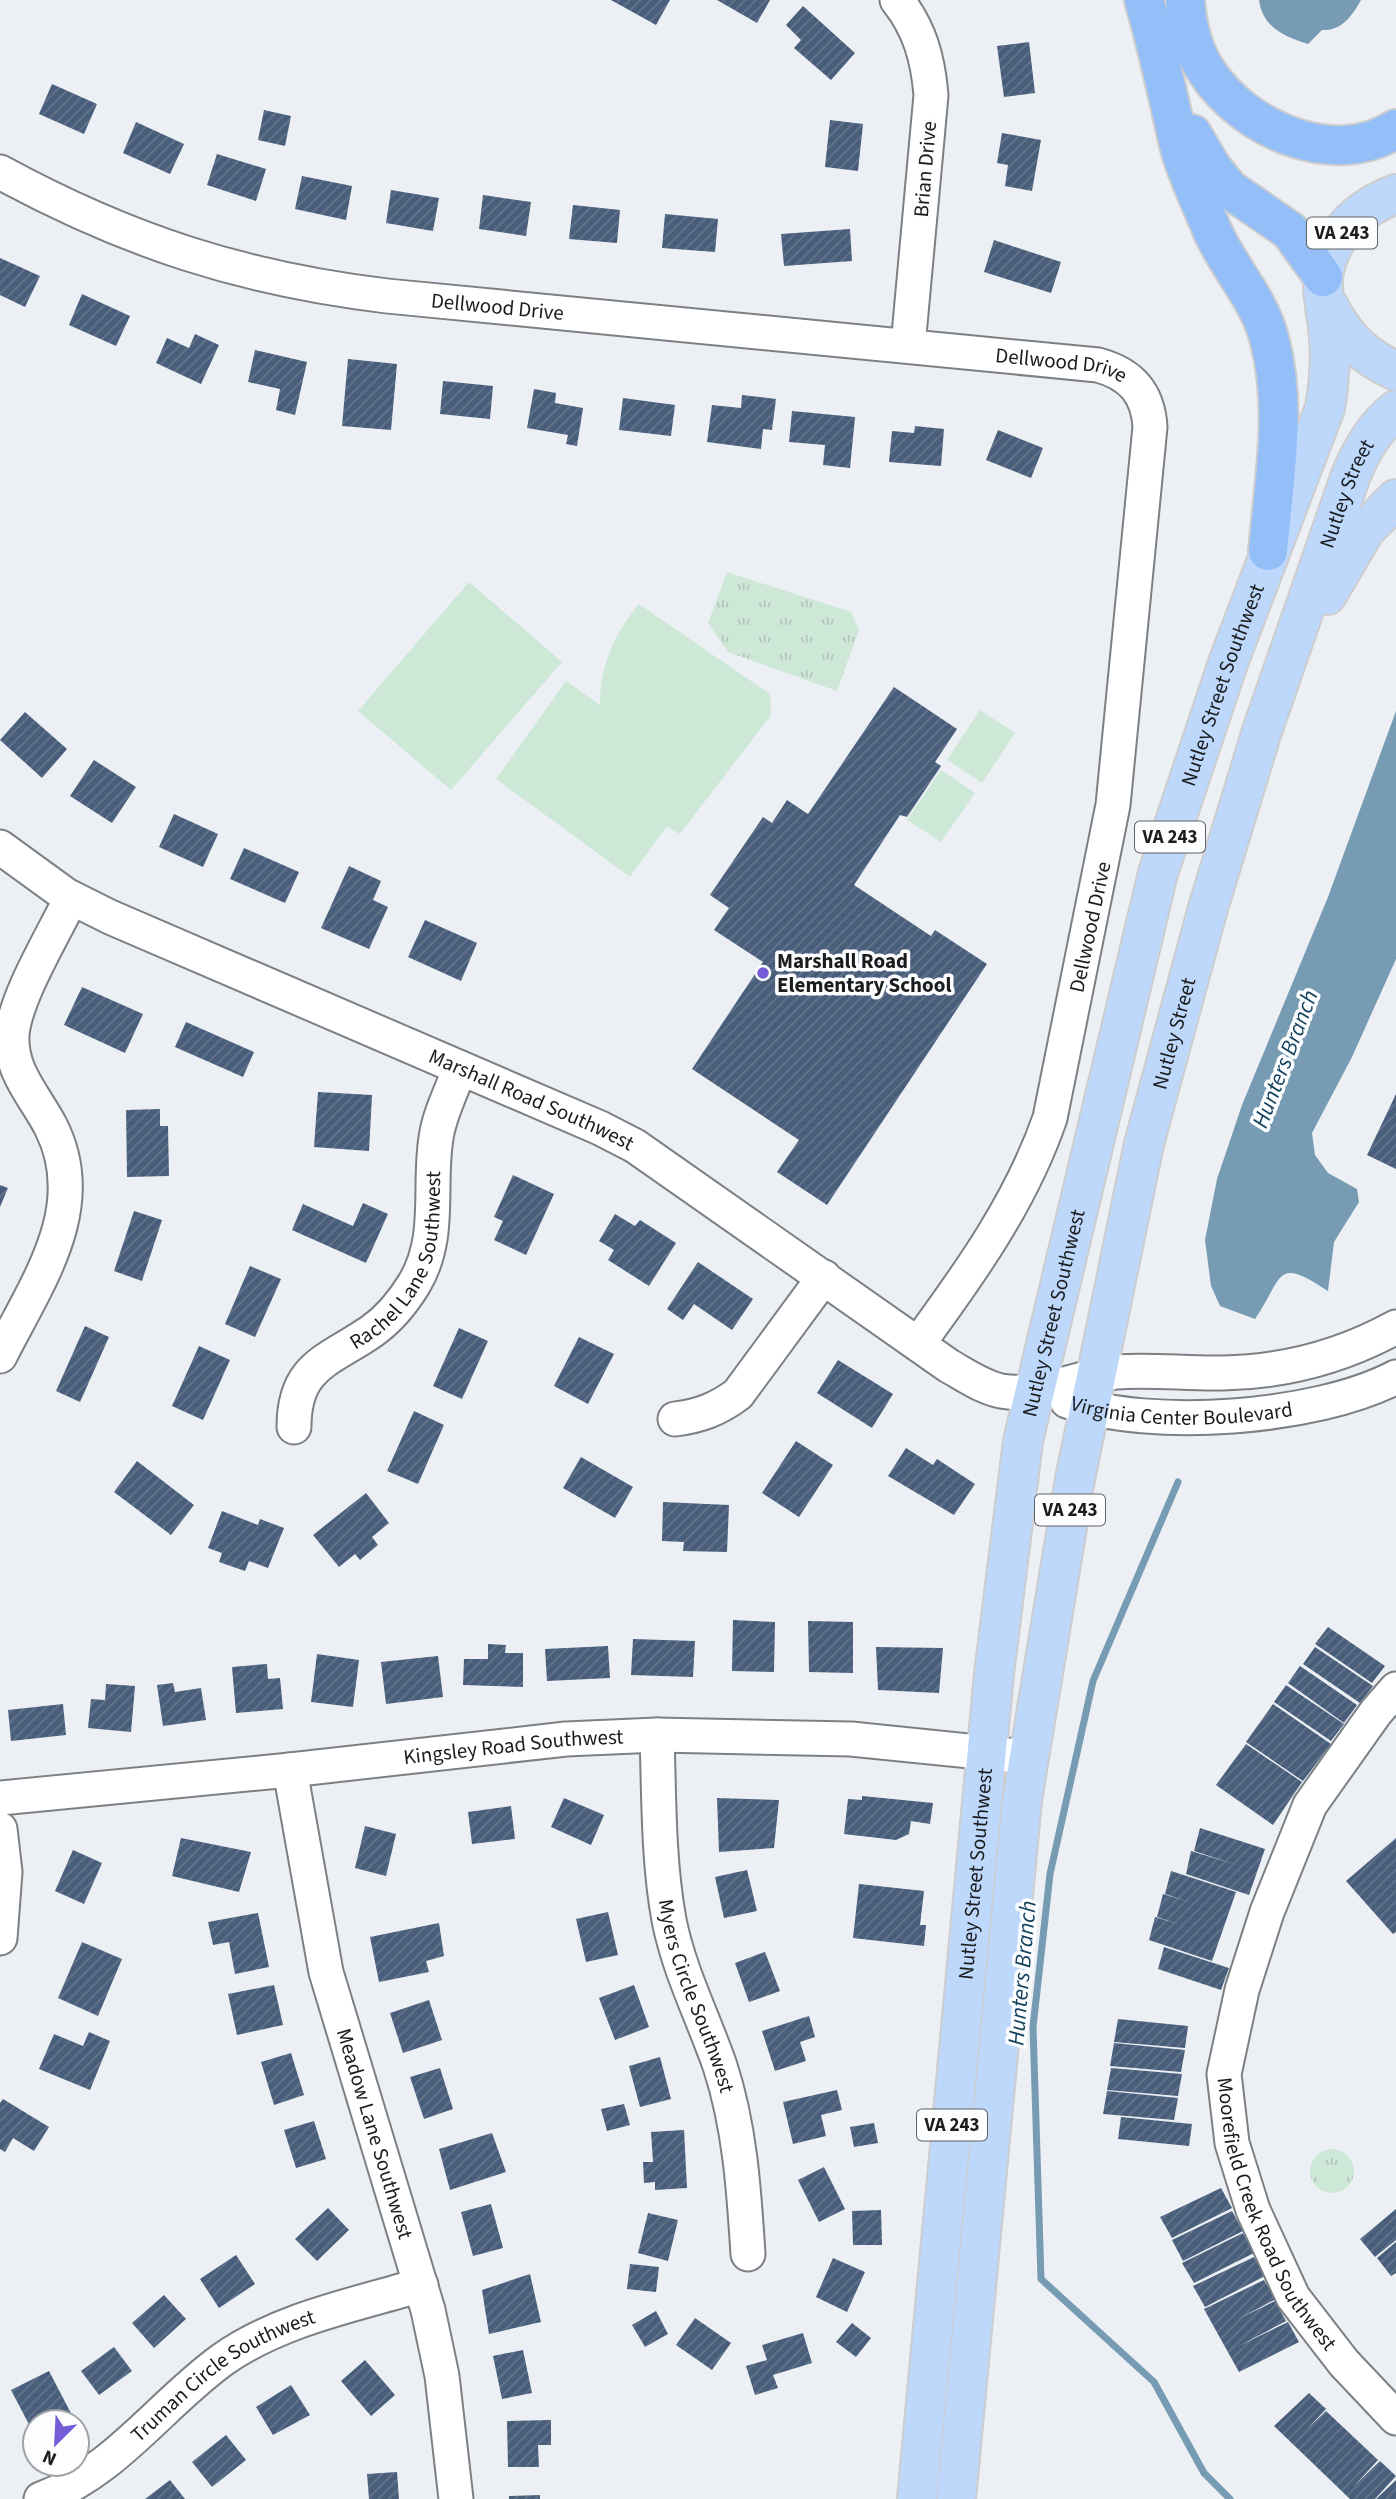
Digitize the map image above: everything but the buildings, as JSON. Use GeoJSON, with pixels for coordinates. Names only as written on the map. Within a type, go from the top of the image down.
{"type":"FeatureCollection","features":[{"type":"Feature","properties":{"kind":"highway"},"geometry":{"type":"LineString","coordinates":[[1144,0],[1171,99],[1180,148],[1213,232],[1269,337],[1277,383],[1279,432],[1268,551]]}},
{"type":"Feature","properties":{"kind":"highway"},"geometry":{"type":"LineString","coordinates":[[1185,0],[1192,44],[1207,72],[1244,111],[1285,135],[1331,145],[1375,139],[1396,129]]}},
{"type":"Feature","properties":{"kind":"highway"},"geometry":{"type":"LineString","coordinates":[[1171,99],[1212,168],[1229,189],[1290,231],[1324,287]]}},
{"type":"Feature","properties":{"kind":"main road","name":"Nutley Street Southwest"},"geometry":{"type":"LineString","coordinates":[[917,2499],[988,1751],[1020,1459],[1158,873],[1268,551],[1296,491],[1325,408],[1329,351],[1324,287],[1332,248],[1344,229],[1361,211],[1396,194]]}},
{"type":"Feature","properties":{"kind":"main road"},"geometry":{"type":"LineString","coordinates":[[1324,287],[1351,343],[1370,359],[1396,371]]}},
{"type":"Feature","properties":{"kind":"main road","name":"Nutley Street"},"geometry":{"type":"LineString","coordinates":[[1092,1392],[1144,1144],[1208,908],[1285,666],[1362,450],[1378,425],[1396,410]]}},
{"type":"Feature","properties":{"kind":"main road","name":"Nutley Street"},"geometry":{"type":"LineString","coordinates":[[1285,666],[1365,530],[1396,499]]}},
{"type":"Feature","properties":{"kind":"main road","name":"Nutley Street Southwest"},"geometry":{"type":"LineString","coordinates":[[956,2499],[1028,1757],[1092,1392]]}},
{"type":"Feature","properties":{"kind":"street","name":"Brian Drive"},"geometry":{"type":"LineString","coordinates":[[897,0],[921,40],[929,66],[932,95],[908,346]]}},
{"type":"Feature","properties":{"kind":"street","name":"Dellwood Drive"},"geometry":{"type":"LineString","coordinates":[[0,172],[119,230],[184,255],[272,278],[387,296],[1098,365],[1117,370],[1131,380],[1142,393],[1149,410],[1150,427],[1113,805],[1050,1118],[1035,1161],[1015,1202],[918,1344]]}},
{"type":"Feature","properties":{"kind":"street","name":"Marshall Road Southwest"},"geometry":{"type":"LineString","coordinates":[[0,847],[71,898],[635,1146],[918,1344],[982,1384],[1002,1391],[1037,1390]]}},
{"type":"Feature","properties":{"kind":"street"},"geometry":{"type":"LineString","coordinates":[[0,1356],[55,1247],[64,1218],[67,1189],[62,1158],[52,1129],[21,1079],[14,1059],[12,1035],[17,1012],[71,898]]}},
{"type":"Feature","properties":{"kind":"street","name":"Rachel Lane Southwest"},"geometry":{"type":"LineString","coordinates":[[294,1427],[299,1392],[310,1373],[326,1357],[379,1325],[399,1306],[415,1282],[428,1254],[434,1225],[433,1163],[436,1135],[460,1068]]}},
{"type":"Feature","properties":{"kind":"street"},"geometry":{"type":"LineString","coordinates":[[675,1419],[698,1416],[720,1408],[738,1394],[824,1278]]}},
{"type":"Feature","properties":{"kind":"street","name":"Virginia Center Boulevard"},"geometry":{"type":"LineString","coordinates":[[1092,1392],[1138,1372],[1267,1371],[1348,1349],[1396,1327]]}},
{"type":"Feature","properties":{"kind":"street","name":"Virginia Center Boulevard"},"geometry":{"type":"LineString","coordinates":[[1037,1390],[1092,1392],[1172,1415],[1273,1414],[1329,1401],[1396,1377]]}},
{"type":"Feature","properties":{"kind":"street","name":"Moorefield Creek Road Southwest"},"geometry":{"type":"LineString","coordinates":[[1396,1689],[1310,1805],[1267,1912],[1250,1964],[1224,2074],[1232,2143],[1253,2210],[1293,2297],[1345,2363],[1396,2418]]}},
{"type":"Feature","properties":{"kind":"street","name":"Kingsley Road Southwest"},"geometry":{"type":"LineString","coordinates":[[0,1798],[290,1770],[566,1739],[657,1735],[851,1739],[1028,1757]]}},
{"type":"Feature","properties":{"kind":"street","name":"Myers Circle Southwest"},"geometry":{"type":"LineString","coordinates":[[657,1735],[662,1877],[670,1923],[683,1972],[720,2067],[735,2124],[743,2177],[748,2254]]}},
{"type":"Feature","properties":{"kind":"street","name":"Meadow Lane Southwest"},"geometry":{"type":"LineString","coordinates":[[290,1770],[326,1972],[421,2285],[442,2376],[456,2499]]}},
{"type":"Feature","properties":{"kind":"street"},"geometry":{"type":"LineString","coordinates":[[0,1829],[5,1872],[0,1938]]}},
{"type":"Feature","properties":{"kind":"street","name":"Truman Circle Southwest"},"geometry":{"type":"LineString","coordinates":[[41,2499],[83,2477],[122,2451],[190,2385],[257,2339],[295,2322],[421,2285]]}},
{"type":"Feature","properties":{"kind":"green space"},"geometry":{"type":"Polygon","coordinates":[[[727,572],[851,612],[859,630],[837,691],[728,652],[708,623],[727,572]]]}},
{"type":"Feature","properties":{"kind":"green space"},"geometry":{"type":"Polygon","coordinates":[[[469,582],[562,662],[451,790],[358,711],[469,582]]]}},
{"type":"Feature","properties":{"kind":"green space"},"geometry":{"type":"Polygon","coordinates":[[[639,604],[770,694],[771,715],[680,834],[667,826],[630,877],[496,779],[566,681],[600,705],[602,677],[610,651],[639,604]]]}},
{"type":"Feature","properties":{"kind":"green space"},"geometry":{"type":"Polygon","coordinates":[[[980,710],[1015,733],[982,783],[947,760],[980,710]]]}},
{"type":"Feature","properties":{"kind":"green space"},"geometry":{"type":"Polygon","coordinates":[[[941,770],[975,793],[941,842],[907,820],[941,770]]]}},
{"type":"Feature","properties":{"kind":"green space"},"geometry":{"type":"Polygon","coordinates":[[[1332,2149],[1348,2155],[1354,2171],[1348,2187],[1332,2193],[1316,2187],[1310,2171],[1316,2155],[1332,2149]]]}},
{"type":"Feature","properties":{"kind":"water"},"geometry":{"type":"Polygon","coordinates":[[[1259,0],[1361,0],[1346,21],[1335,28],[1322,30],[1308,44],[1276,30],[1265,18],[1259,0]]]}},
{"type":"Feature","properties":{"kind":"water"},"geometry":{"type":"Polygon","coordinates":[[[1396,711],[1396,959],[1352,1057],[1312,1133],[1315,1155],[1328,1173],[1357,1189],[1359,1202],[1334,1242],[1328,1291],[1298,1274],[1289,1273],[1277,1282],[1255,1319],[1220,1306],[1211,1286],[1205,1240],[1217,1179],[1242,1105],[1328,897],[1396,711]]]}},
{"type":"Feature","properties":{"kind":"waterway","name":"Hunters Branch"},"geometry":{"type":"LineString","coordinates":[[1178,1482],[1093,1681],[1050,1874],[1033,2027],[1041,2279],[1154,2382],[1204,2473],[1230,2499]]}},
{"type":"Feature","properties":{"kind":"place","name":"Marshall Road Elementary School"},"geometry":{"type":"Point","coordinates":[763,973]}}]}
